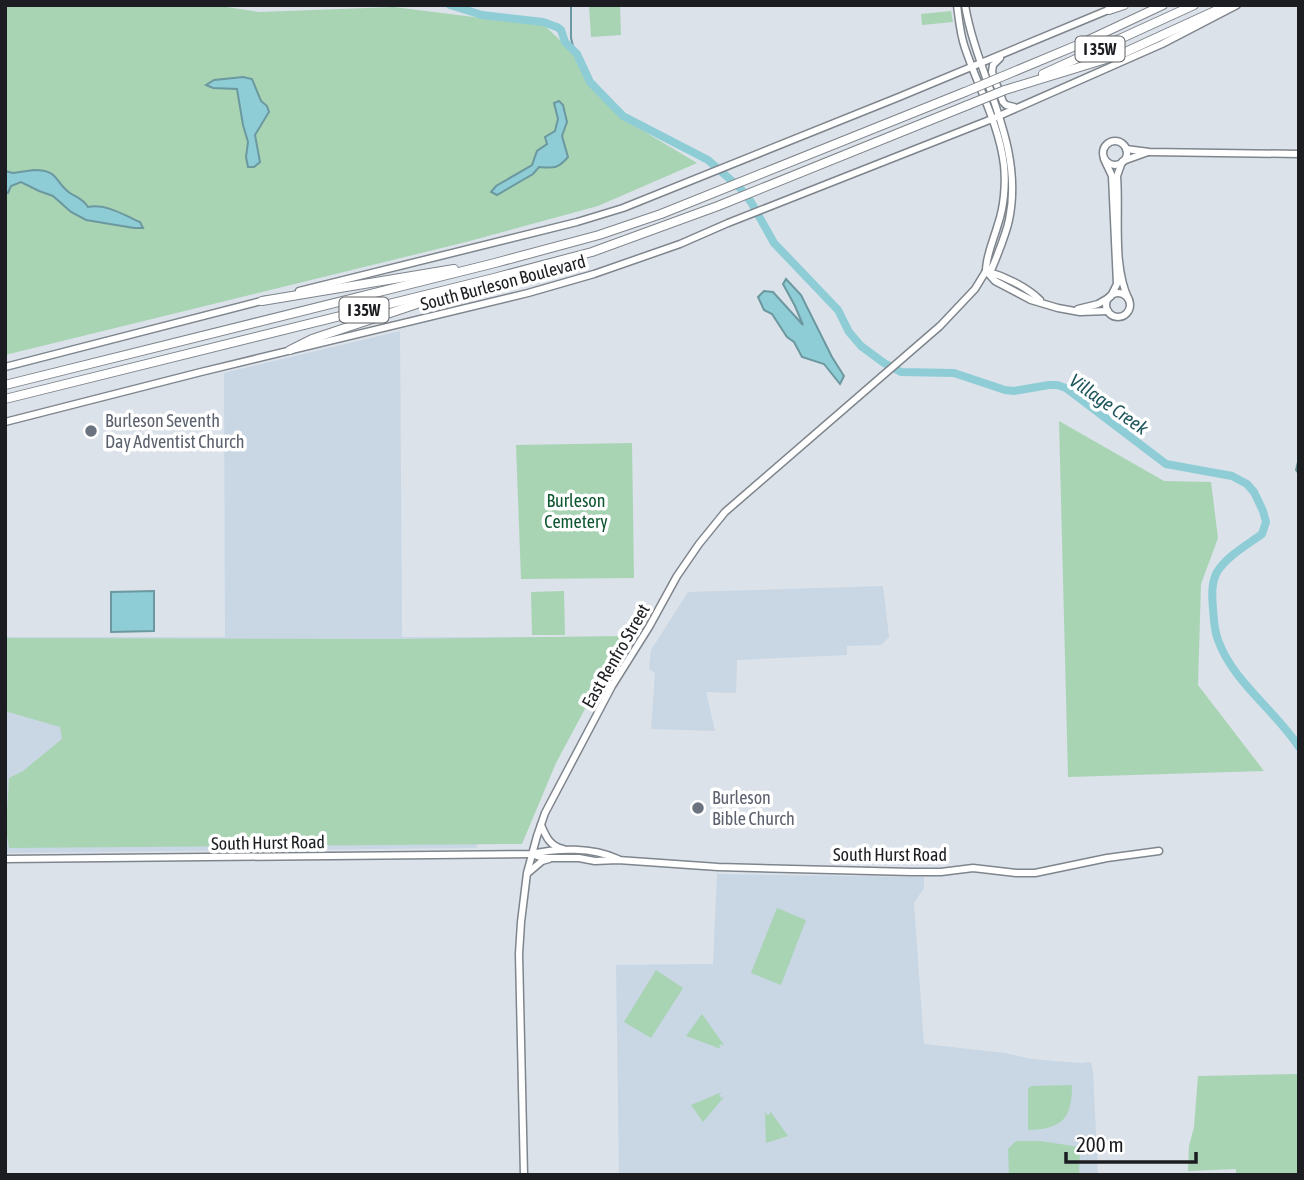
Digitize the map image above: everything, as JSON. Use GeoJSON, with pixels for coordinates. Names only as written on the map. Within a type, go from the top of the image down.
{"type":"FeatureCollection","features":[{"type":"Feature","properties":{"kind":"highway"},"geometry":{"type":"LineString","coordinates":[[1109,10],[1124,5]]}},
{"type":"Feature","properties":{"kind":"highway","name":"I 35W"},"geometry":{"type":"LineString","coordinates":[[5,385],[495,263],[612,231],[965,92],[1163,5]]}},
{"type":"Feature","properties":{"kind":"highway","name":"I 35W"},"geometry":{"type":"LineString","coordinates":[[5,399],[592,252],[718,206],[1005,90],[1194,5]]}},
{"type":"Feature","properties":{"kind":"highway"},"geometry":{"type":"LineString","coordinates":[[1005,90],[1119,55],[1228,5]]}},
{"type":"Feature","properties":{"kind":"highway"},"geometry":{"type":"LineString","coordinates":[[261,301],[495,263]]}},
{"type":"Feature","properties":{"kind":"highway"},"geometry":{"type":"LineString","coordinates":[[290,350],[313,339],[494,278]]}},
{"type":"Feature","properties":{"kind":"main road","name":"East Renfro Street"},"geometry":{"type":"LineString","coordinates":[[524,1175],[519,954],[521,922],[531,854],[541,824],[571,762],[677,576],[725,512],[960,307],[986,271],[986,262],[1000,220],[1004,166],[992,119],[964,46],[957,5]]}},
{"type":"Feature","properties":{"kind":"main road"},"geometry":{"type":"LineString","coordinates":[[965,5],[969,30],[980,64]]}},
{"type":"Feature","properties":{"kind":"main road"},"geometry":{"type":"LineString","coordinates":[[5,367],[623,208],[980,64],[1118,5]]}},
{"type":"Feature","properties":{"kind":"main road","name":"South Burleson Boulevard"},"geometry":{"type":"LineString","coordinates":[[5,422],[528,293],[594,274],[680,244],[992,119],[1162,44],[1237,5]]}},
{"type":"Feature","properties":{"kind":"main road"},"geometry":{"type":"LineString","coordinates":[[1004,54],[993,65],[992,72],[1003,102],[1016,108]]}},
{"type":"Feature","properties":{"kind":"main road","name":"East Renfro Street"},"geometry":{"type":"LineString","coordinates":[[980,64],[999,115],[1012,171],[1007,229],[992,268],[986,271]]}},
{"type":"Feature","properties":{"kind":"main road"},"geometry":{"type":"LineString","coordinates":[[986,271],[995,281],[1031,300],[1080,312],[1108,311],[1114,316],[1122,317],[1129,312],[1130,303],[1120,271],[1117,176],[1126,156],[1126,149],[1117,141],[1110,142],[1103,151],[1112,176],[1117,284],[1107,304],[1108,311]]}},
{"type":"Feature","properties":{"kind":"main road"},"geometry":{"type":"LineString","coordinates":[[1126,149],[1149,152],[1299,154]]}},
{"type":"Feature","properties":{"kind":"main road"},"geometry":{"type":"LineString","coordinates":[[1104,159],[1113,165],[1149,152]]}},
{"type":"Feature","properties":{"kind":"main road"},"geometry":{"type":"LineString","coordinates":[[1004,166],[1007,200],[1011,203]]}},
{"type":"Feature","properties":{"kind":"main road"},"geometry":{"type":"LineString","coordinates":[[1069,310],[1098,304],[1120,293],[1129,300]]}},
{"type":"Feature","properties":{"kind":"main road"},"geometry":{"type":"LineString","coordinates":[[541,824],[551,843],[568,851]]}},
{"type":"Feature","properties":{"kind":"main road","name":"South Hurst Road"},"geometry":{"type":"LineString","coordinates":[[5,859],[531,854],[568,851],[609,855],[618,860]]}},
{"type":"Feature","properties":{"kind":"main road","name":"South Hurst Road"},"geometry":{"type":"LineString","coordinates":[[531,854],[542,858],[764,868],[912,872],[973,868],[1035,873],[1107,858],[1159,851]]}},
{"type":"Feature","properties":{"kind":"main road"},"geometry":{"type":"LineString","coordinates":[[527,873],[542,861],[555,858]]}},
{"type":"Feature","properties":{"kind":"shaded area"},"geometry":{"type":"Polygon","coordinates":[[[400,331],[402,637],[579,637],[476,848],[5,853],[5,637],[225,637],[224,373],[400,331]]]}},
{"type":"Feature","properties":{"kind":"shaded area"},"geometry":{"type":"Polygon","coordinates":[[[883,586],[889,637],[881,645],[847,646],[847,655],[737,660],[736,693],[706,692],[715,731],[651,729],[655,673],[649,669],[651,650],[688,592],[883,586]]]}},
{"type":"Feature","properties":{"kind":"shaded area"},"geometry":{"type":"Polygon","coordinates":[[[717,874],[924,877],[924,888],[914,903],[924,1044],[1006,1053],[1031,1059],[1091,1062],[1098,1175],[619,1175],[616,965],[713,964],[717,874]]]}},
{"type":"Feature","properties":{"kind":"green space"},"geometry":{"type":"Polygon","coordinates":[[[5,5],[214,5],[259,12],[394,7],[545,26],[577,56],[588,82],[620,117],[697,163],[598,206],[466,242],[5,355],[5,5]]]}},
{"type":"Feature","properties":{"kind":"green space"},"geometry":{"type":"Polygon","coordinates":[[[589,5],[620,5],[621,35],[591,37],[589,5]]]}},
{"type":"Feature","properties":{"kind":"green space"},"geometry":{"type":"Polygon","coordinates":[[[951,11],[953,22],[922,25],[921,14],[951,11]]]}},
{"type":"Feature","properties":{"kind":"green space"},"geometry":{"type":"Polygon","coordinates":[[[1059,421],[1164,481],[1211,482],[1218,538],[1201,584],[1198,685],[1264,771],[1068,777],[1059,421]]]}},
{"type":"Feature","properties":{"kind":"green space","name":"Burleson Cemetery"},"geometry":{"type":"Polygon","coordinates":[[[632,443],[634,578],[521,579],[516,445],[632,443]]]}},
{"type":"Feature","properties":{"kind":"green space"},"geometry":{"type":"Polygon","coordinates":[[[564,591],[565,635],[532,635],[531,592],[564,591]]]}},
{"type":"Feature","properties":{"kind":"green space"},"geometry":{"type":"Polygon","coordinates":[[[624,636],[556,763],[522,844],[9,848],[6,829],[9,778],[23,771],[62,739],[60,727],[5,711],[5,638],[402,639],[624,636]]]}},
{"type":"Feature","properties":{"kind":"green space"},"geometry":{"type":"Polygon","coordinates":[[[777,908],[806,920],[781,985],[751,973],[777,908]]]}},
{"type":"Feature","properties":{"kind":"green space"},"geometry":{"type":"Polygon","coordinates":[[[656,970],[683,988],[651,1038],[624,1022],[656,970]]]}},
{"type":"Feature","properties":{"kind":"green space"},"geometry":{"type":"Polygon","coordinates":[[[702,1014],[724,1045],[719,1046],[721,1049],[686,1036],[702,1014]]]}},
{"type":"Feature","properties":{"kind":"green space"},"geometry":{"type":"Polygon","coordinates":[[[1299,1074],[1299,1175],[1236,1175],[1236,1169],[1188,1171],[1198,1076],[1299,1074]]]}},
{"type":"Feature","properties":{"kind":"green space"},"geometry":{"type":"Polygon","coordinates":[[[1072,1085],[1070,1106],[1063,1120],[1049,1127],[1028,1130],[1028,1089],[1031,1086],[1072,1085]]]}},
{"type":"Feature","properties":{"kind":"green space"},"geometry":{"type":"Polygon","coordinates":[[[722,1092],[719,1095],[724,1097],[703,1122],[691,1105],[722,1092]]]}},
{"type":"Feature","properties":{"kind":"green space"},"geometry":{"type":"Polygon","coordinates":[[[765,1111],[767,1115],[770,1111],[788,1136],[766,1143],[765,1111]]]}},
{"type":"Feature","properties":{"kind":"green space"},"geometry":{"type":"Polygon","coordinates":[[[1016,1141],[1040,1141],[1080,1147],[1079,1175],[1009,1175],[1008,1149],[1016,1141]]]}},
{"type":"Feature","properties":{"kind":"water"},"geometry":{"type":"Polygon","coordinates":[[[243,77],[252,79],[269,112],[255,135],[260,162],[254,167],[248,167],[248,142],[237,89],[206,85],[214,80],[243,77]]]}},
{"type":"Feature","properties":{"kind":"water"},"geometry":{"type":"Polygon","coordinates":[[[559,101],[563,105],[567,122],[562,136],[568,157],[555,167],[539,167],[533,174],[497,195],[491,192],[496,186],[532,165],[537,151],[547,144],[545,137],[555,131],[558,119],[554,103],[559,101]]]}},
{"type":"Feature","properties":{"kind":"water"},"geometry":{"type":"Polygon","coordinates":[[[34,170],[53,174],[65,189],[88,207],[114,210],[140,222],[143,228],[86,220],[71,212],[53,196],[21,182],[11,186],[8,193],[5,192],[5,171],[13,173],[34,170]]]}},
{"type":"Feature","properties":{"kind":"water"},"geometry":{"type":"Polygon","coordinates":[[[786,279],[801,295],[844,376],[840,384],[824,364],[802,357],[772,314],[764,310],[758,297],[764,291],[773,292],[803,325],[783,284],[786,279]]]}},
{"type":"Feature","properties":{"kind":"water"},"geometry":{"type":"Polygon","coordinates":[[[154,591],[154,631],[111,632],[111,592],[154,591]]]}},
{"type":"Feature","properties":{"kind":"waterway","name":"Village Creek"},"geometry":{"type":"LineString","coordinates":[[450,5],[482,15],[543,22],[561,30],[565,42],[577,54],[590,82],[623,116],[708,160],[740,188],[774,243],[838,310],[849,332],[861,346],[884,363],[901,372],[954,373],[1005,390],[1057,385],[1066,388],[1166,464],[1232,476],[1247,484],[1254,492],[1266,522],[1262,534],[1232,556],[1217,572],[1212,595],[1216,632],[1225,655],[1244,683],[1299,747]]}},
{"type":"Feature","properties":{"kind":"waterway"},"geometry":{"type":"LineString","coordinates":[[571,5],[571,38],[574,50]]}},
{"type":"Feature","properties":{"kind":"waterway"},"geometry":{"type":"LineString","coordinates":[[1299,458],[1296,470],[1299,474]]}},
{"type":"Feature","properties":{"kind":"place","name":"Burleson Seventh Day Adventist Church"},"geometry":{"type":"Point","coordinates":[91,431]}},
{"type":"Feature","properties":{"kind":"place","name":"Burleson Bible Church"},"geometry":{"type":"Point","coordinates":[698,808]}}]}
